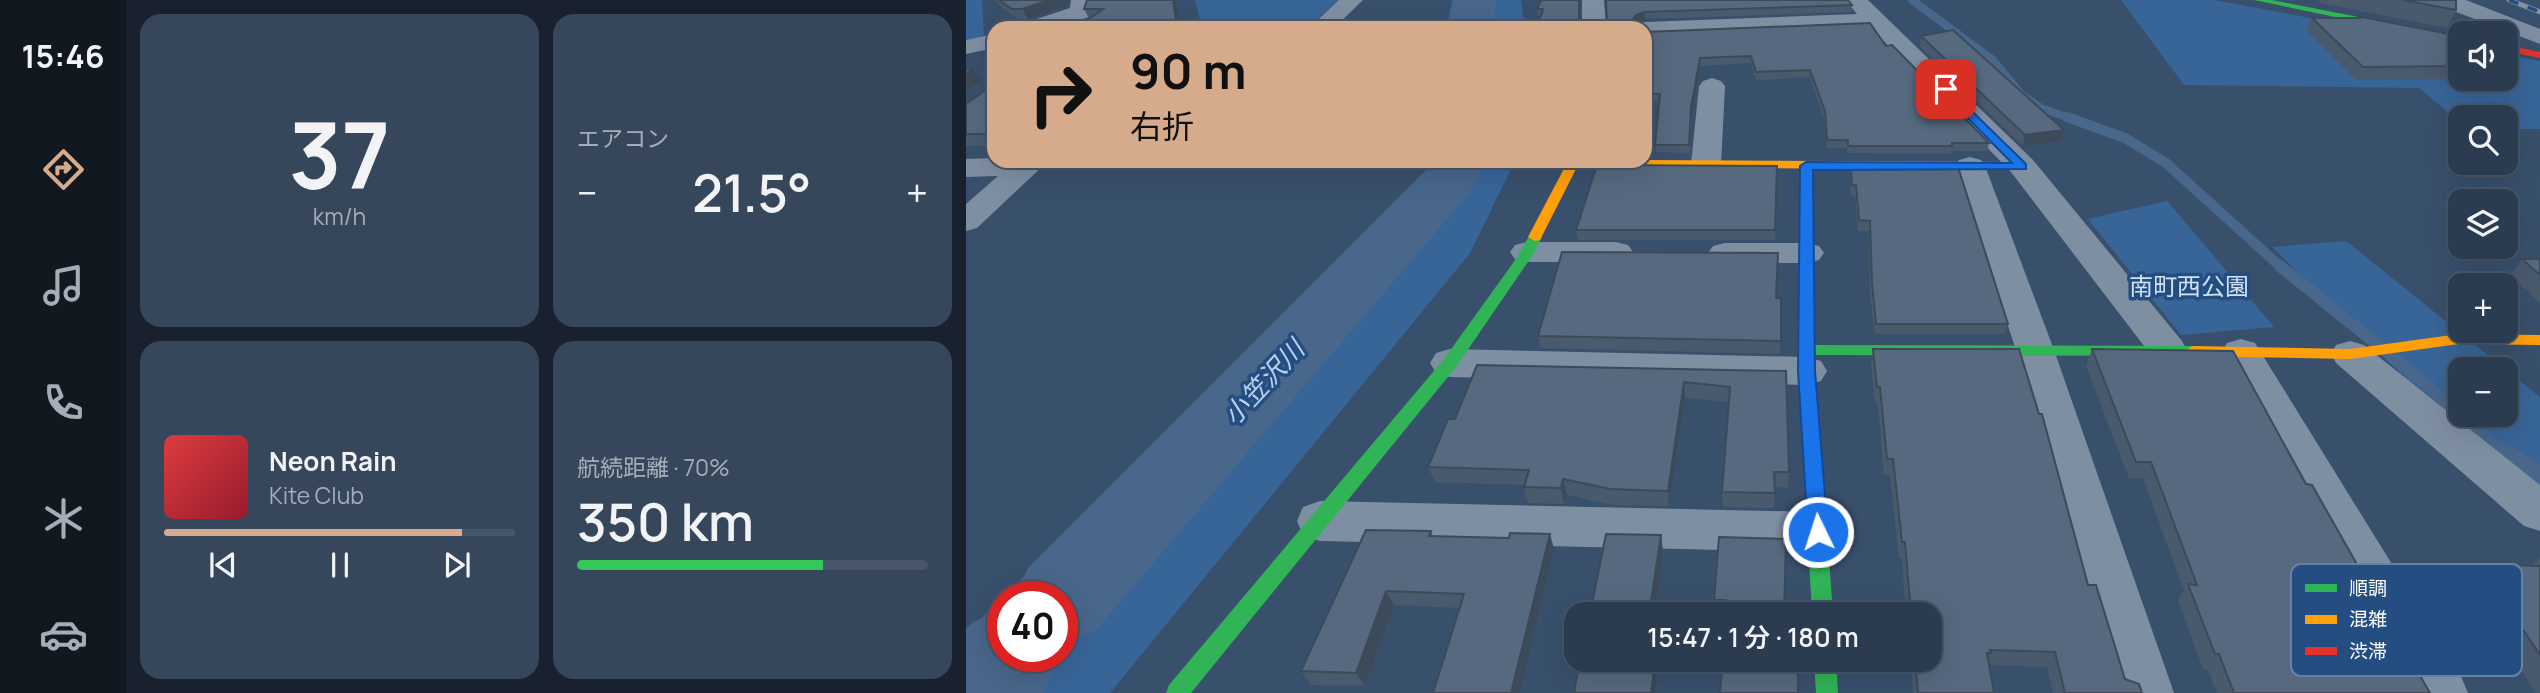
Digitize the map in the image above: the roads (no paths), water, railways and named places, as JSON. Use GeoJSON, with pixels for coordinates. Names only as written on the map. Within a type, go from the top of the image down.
{"type":"FeatureCollection","features":[{"type":"Feature","properties":{"kind":"street"},"geometry":{"type":"LineString","coordinates":[[1053,21],[1081,12],[1082,0]]}},
{"type":"Feature","properties":{"kind":"street"},"geometry":{"type":"LineString","coordinates":[[1329,21],[1352,0]]}},
{"type":"Feature","properties":{"kind":"street"},"geometry":{"type":"LineString","coordinates":[[1593,0],[1594,21]]}},
{"type":"Feature","properties":{"kind":"street"},"geometry":{"type":"LineString","coordinates":[[1856,0],[2022,166],[2168,350]]}},
{"type":"Feature","properties":{"kind":"street"},"geometry":{"type":"LineString","coordinates":[[2258,0],[2448,38]]}},
{"type":"Feature","properties":{"kind":"street"},"geometry":{"type":"LineString","coordinates":[[2446,0],[2540,37]]}},
{"type":"Feature","properties":{"kind":"street"},"geometry":{"type":"LineString","coordinates":[[1652,36],[1874,20]]}},
{"type":"Feature","properties":{"kind":"street"},"geometry":{"type":"LineString","coordinates":[[966,47],[987,42]]}},
{"type":"Feature","properties":{"kind":"street"},"geometry":{"type":"LineString","coordinates":[[2518,50],[2540,55]]}},
{"type":"Feature","properties":{"kind":"street"},"geometry":{"type":"LineString","coordinates":[[1706,164],[1712,86]]}},
{"type":"Feature","properties":{"kind":"street"},"geometry":{"type":"LineString","coordinates":[[1652,163],[2022,166]]}},
{"type":"Feature","properties":{"kind":"street"},"geometry":{"type":"LineString","coordinates":[[1806,166],[1807,361],[1822,602]]}},
{"type":"Feature","properties":{"kind":"street"},"geometry":{"type":"LineString","coordinates":[[1970,166],[2035,350],[2146,693]]}},
{"type":"Feature","properties":{"kind":"street"},"geometry":{"type":"LineString","coordinates":[[966,168],[987,167]]}},
{"type":"Feature","properties":{"kind":"street"},"geometry":{"type":"LineString","coordinates":[[966,221],[1026,168]]}},
{"type":"Feature","properties":{"kind":"street"},"geometry":{"type":"LineString","coordinates":[[1177,693],[1450,363],[1527,252],[1570,168]]}},
{"type":"Feature","properties":{"kind":"street"},"geometry":{"type":"LineString","coordinates":[[1527,252],[1653,253]]}},
{"type":"Feature","properties":{"kind":"street"},"geometry":{"type":"LineString","coordinates":[[1695,253],[1807,253]]}},
{"type":"Feature","properties":{"kind":"street"},"geometry":{"type":"LineString","coordinates":[[1450,363],[1807,361],[2035,350],[2350,354],[2459,339],[2540,340]]}},
{"type":"Feature","properties":{"kind":"street"},"geometry":{"type":"LineString","coordinates":[[2241,352],[2365,564]]}},
{"type":"Feature","properties":{"kind":"street"},"geometry":{"type":"LineString","coordinates":[[2350,354],[2540,512]]}},
{"type":"Feature","properties":{"kind":"street"},"geometry":{"type":"LineString","coordinates":[[1320,521],[1818,532]]}},
{"type":"Feature","properties":{"kind":"street"},"geometry":{"type":"LineString","coordinates":[[1826,672],[1827,693]]}},
{"type":"Feature","properties":{"kind":"street"},"geometry":{"type":"LineString","coordinates":[[2430,676],[2440,693]]}},
{"type":"Feature","properties":{"kind":"waterway","name":"小笠沢川"},"geometry":{"type":"LineString","coordinates":[[1473,21],[1475,0]]}},
{"type":"Feature","properties":{"kind":"waterway"},"geometry":{"type":"LineString","coordinates":[[1912,0],[1993,60],[2021,94],[2041,108],[2072,119]]}},
{"type":"Feature","properties":{"kind":"waterway"},"geometry":{"type":"LineString","coordinates":[[2067,117],[2125,138],[2166,163],[2282,268]]}},
{"type":"Feature","properties":{"kind":"waterway","name":"小笠沢川"},"geometry":{"type":"LineString","coordinates":[[1078,582],[1449,180],[1455,168]]}},
{"type":"Feature","properties":{"kind":"waterway"},"geometry":{"type":"LineString","coordinates":[[2280,266],[2426,384],[2490,442],[2512,456]]}},
{"type":"Feature","properties":{"kind":"waterway"},"geometry":{"type":"LineString","coordinates":[[2510,454],[2540,474]]}},
{"type":"Feature","properties":{"kind":"waterway","name":"小笠沢川"},"geometry":{"type":"LineString","coordinates":[[975,693],[994,672]]}},
{"type":"Feature","properties":{"kind":"railway"},"geometry":{"type":"LineString","coordinates":[[2509,0],[2540,12]]}},
{"type":"Feature","properties":{"kind":"park label","name":"南町西公園"},"geometry":{"type":"Point","coordinates":[2189,285]}}]}
